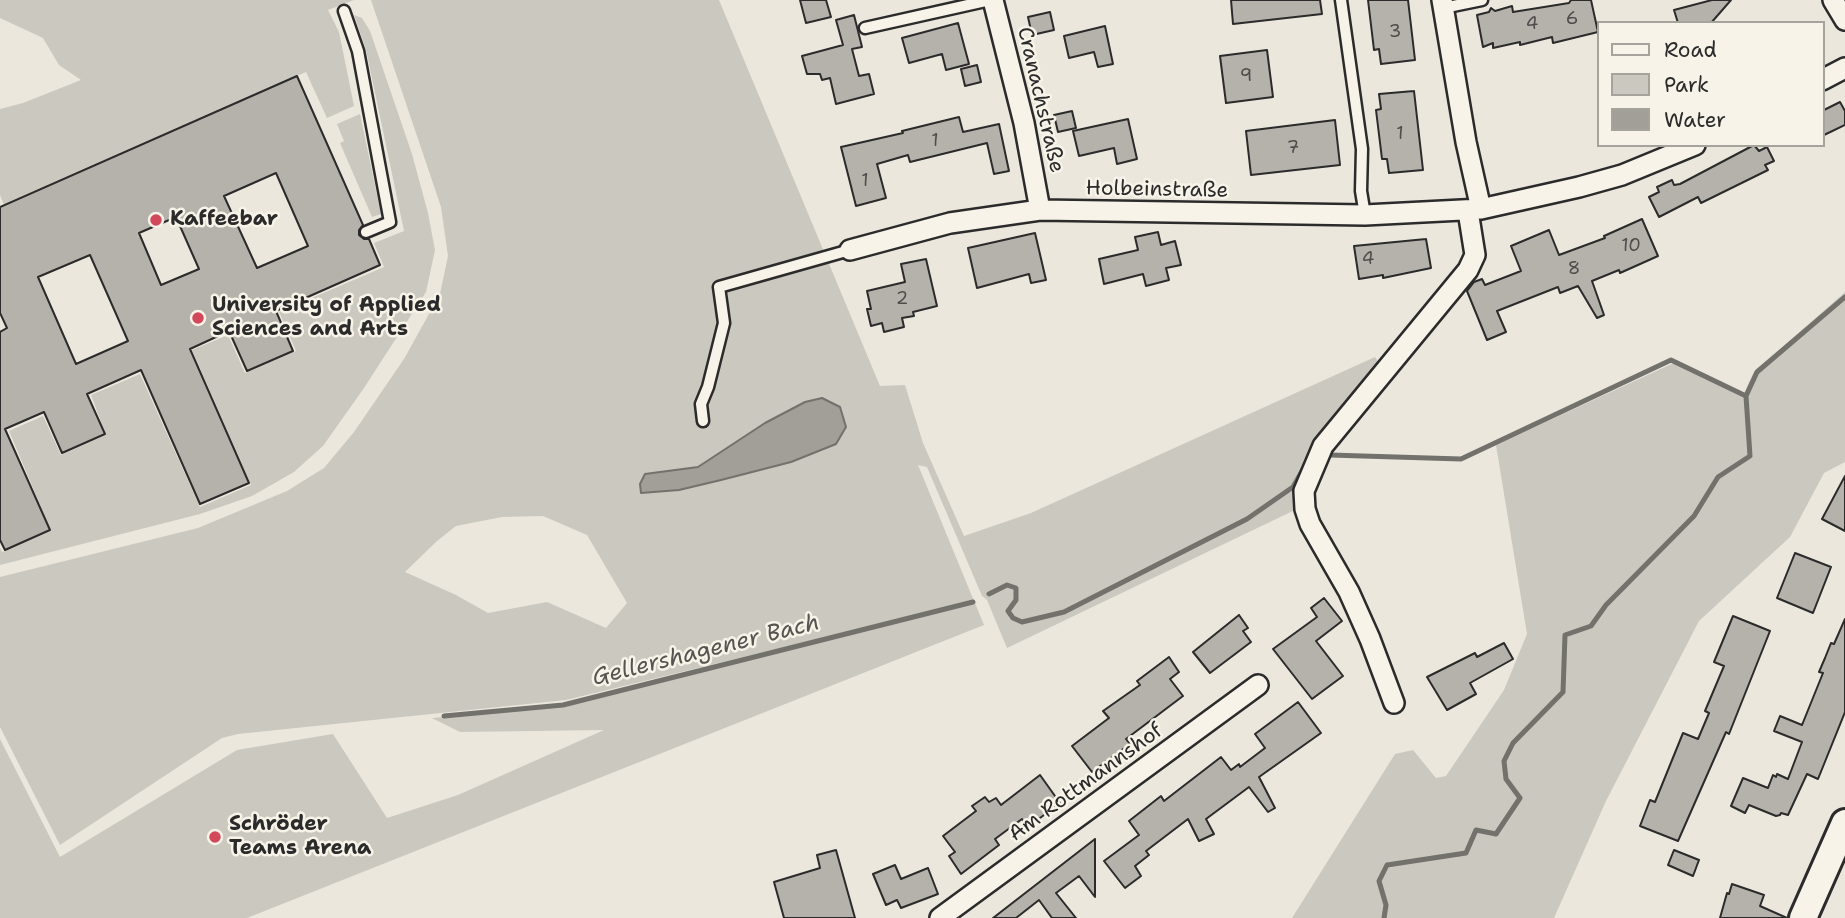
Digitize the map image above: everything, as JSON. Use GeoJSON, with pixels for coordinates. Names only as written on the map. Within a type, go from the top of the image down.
{"type":"FeatureCollection","features":[{"type":"Feature","properties":{"kind":"street","name":"Cranachstraße"},"geometry":{"type":"LineString","coordinates":[[992,0],[1024,122],[1040,210]]}},
{"type":"Feature","properties":{"kind":"street"},"geometry":{"type":"LineString","coordinates":[[1833,0],[1845,20]]}},
{"type":"Feature","properties":{"kind":"street"},"geometry":{"type":"LineString","coordinates":[[1394,703],[1349,592],[1310,524],[1305,509],[1304,491],[1323,446],[1468,270],[1475,255],[1475,210],[1442,4]]}},
{"type":"Feature","properties":{"kind":"street"},"geometry":{"type":"LineString","coordinates":[[1824,79],[1845,68]]}},
{"type":"Feature","properties":{"kind":"street","name":"Holbeinstraße"},"geometry":{"type":"LineString","coordinates":[[850,250],[950,223],[1040,210],[1365,215],[1475,210],[1622,175],[1690,147]]}},
{"type":"Feature","properties":{"kind":"street","name":"Am Rottmannshof"},"geometry":{"type":"LineString","coordinates":[[940,918],[1258,685]]}},
{"type":"Feature","properties":{"kind":"street"},"geometry":{"type":"LineString","coordinates":[[1802,918],[1845,824]]}},
{"type":"Feature","properties":{"kind":"lane"},"geometry":{"type":"LineString","coordinates":[[865,28],[992,0]]}},
{"type":"Feature","properties":{"kind":"lane"},"geometry":{"type":"LineString","coordinates":[[1341,0],[1362,149],[1361,191],[1365,215]]}},
{"type":"Feature","properties":{"kind":"lane"},"geometry":{"type":"LineString","coordinates":[[1442,4],[1482,0]]}},
{"type":"Feature","properties":{"kind":"lane"},"geometry":{"type":"LineString","coordinates":[[344,11],[358,51],[390,222],[366,232]]}},
{"type":"Feature","properties":{"kind":"lane"},"geometry":{"type":"LineString","coordinates":[[703,421],[701,404],[724,323],[719,287],[850,250]]}},
{"type":"Feature","properties":{"kind":"green space"},"geometry":{"type":"Polygon","coordinates":[[[0,0],[354,0],[328,10],[339,32],[354,106],[327,118],[306,72],[4,205],[0,195],[0,109],[23,103],[81,80],[59,65],[43,38],[0,18],[0,0]]]}},
{"type":"Feature","properties":{"kind":"green space"},"geometry":{"type":"Polygon","coordinates":[[[371,0],[719,0],[880,386],[905,385],[923,443],[964,536],[1031,513],[1375,357],[1387,375],[1330,452],[1316,478],[1314,494],[1297,509],[1007,648],[927,467],[918,465],[974,601],[566,700],[238,734],[222,738],[60,845],[0,727],[0,577],[198,528],[287,491],[324,468],[354,432],[404,359],[440,294],[448,256],[441,207],[371,0]],[[543,516],[502,517],[456,526],[405,572],[488,613],[547,602],[606,628],[627,603],[587,535],[543,516]]]}},
{"type":"Feature","properties":{"kind":"green space"},"geometry":{"type":"Polygon","coordinates":[[[354,15],[362,18],[370,31],[412,154],[428,213],[435,250],[426,292],[323,446],[294,472],[252,496],[200,514],[0,565],[0,548],[2,552],[51,531],[9,431],[43,416],[61,455],[106,435],[91,395],[140,374],[200,507],[251,485],[192,350],[228,335],[245,373],[296,351],[279,312],[384,267],[374,243],[404,231],[366,50],[354,15]]]}},
{"type":"Feature","properties":{"kind":"green space"},"geometry":{"type":"Polygon","coordinates":[[[360,114],[381,214],[372,217],[340,143],[344,141],[337,124],[360,114]]]}},
{"type":"Feature","properties":{"kind":"green space"},"geometry":{"type":"Polygon","coordinates":[[[1845,292],[1845,462],[1824,473],[1790,537],[1699,621],[1606,801],[1554,918],[1292,918],[1395,754],[1413,750],[1436,778],[1446,776],[1504,690],[1527,634],[1496,445],[1678,361],[1744,393],[1754,372],[1845,292]]]}},
{"type":"Feature","properties":{"kind":"green space"},"geometry":{"type":"Polygon","coordinates":[[[975,603],[984,625],[247,918],[0,918],[0,739],[60,857],[237,750],[333,734],[387,818],[458,795],[604,730],[460,732],[432,718],[563,707],[975,603]]]}},
{"type":"Feature","properties":{"kind":"water"},"geometry":{"type":"Polygon","coordinates":[[[822,398],[840,407],[846,427],[836,444],[791,462],[721,480],[679,490],[641,493],[640,484],[645,474],[698,467],[765,423],[805,402],[822,398]]]}},
{"type":"Feature","properties":{"kind":"building"},"geometry":{"type":"Polygon","coordinates":[[[800,0],[826,0],[831,17],[806,23],[800,0]]]}},
{"type":"Feature","properties":{"kind":"building"},"geometry":{"type":"Polygon","coordinates":[[[1231,0],[1320,0],[1322,14],[1233,24],[1231,0]]]}},
{"type":"Feature","properties":{"kind":"building"},"geometry":{"type":"Polygon","coordinates":[[[1368,0],[1408,0],[1415,60],[1381,64],[1379,49],[1374,50],[1368,0]]]}},
{"type":"Feature","properties":{"kind":"building"},"geometry":{"type":"Polygon","coordinates":[[[1571,0],[1591,0],[1596,32],[1553,43],[1552,37],[1520,45],[1520,42],[1493,48],[1493,43],[1483,47],[1477,15],[1489,12],[1491,8],[1495,11],[1512,6],[1513,12],[1569,3],[1571,0]]]}},
{"type":"Feature","properties":{"kind":"building"},"geometry":{"type":"Polygon","coordinates":[[[1712,0],[1731,0],[1713,21],[1677,21],[1674,10],[1712,0]]]}},
{"type":"Feature","properties":{"kind":"building"},"geometry":{"type":"Polygon","coordinates":[[[1050,12],[1054,30],[1032,35],[1028,17],[1050,12]]]}},
{"type":"Feature","properties":{"kind":"building"},"geometry":{"type":"Polygon","coordinates":[[[854,15],[862,47],[852,49],[859,76],[869,74],[874,94],[836,104],[830,78],[822,80],[820,74],[807,74],[802,56],[843,45],[836,20],[854,15]]]}},
{"type":"Feature","properties":{"kind":"building"},"geometry":{"type":"Polygon","coordinates":[[[958,23],[969,64],[946,70],[942,54],[909,63],[902,38],[958,23]]]}},
{"type":"Feature","properties":{"kind":"building"},"geometry":{"type":"Polygon","coordinates":[[[1105,26],[1113,64],[1098,67],[1094,52],[1069,58],[1064,36],[1105,26]]]}},
{"type":"Feature","properties":{"kind":"building"},"geometry":{"type":"Polygon","coordinates":[[[1267,50],[1273,97],[1226,103],[1220,56],[1267,50]]]}},
{"type":"Feature","properties":{"kind":"building"},"geometry":{"type":"Polygon","coordinates":[[[977,65],[981,82],[965,86],[961,69],[977,65]]]}},
{"type":"Feature","properties":{"kind":"building","name":"University of Applied Sciences and Arts"},"geometry":{"type":"Polygon","coordinates":[[[297,76],[363,225],[359,235],[369,239],[380,265],[276,311],[293,351],[247,371],[229,331],[190,349],[249,483],[200,504],[141,370],[87,394],[105,434],[62,453],[44,412],[5,429],[50,530],[5,550],[0,540],[0,332],[7,328],[0,313],[0,207],[297,76]],[[276,173],[224,196],[257,268],[308,246],[276,173]],[[176,217],[139,233],[161,285],[199,269],[176,217]],[[90,255],[38,277],[76,364],[128,341],[90,255]]]}},
{"type":"Feature","properties":{"kind":"building"},"geometry":{"type":"Polygon","coordinates":[[[1414,91],[1423,170],[1389,173],[1387,159],[1382,159],[1376,110],[1381,109],[1379,94],[1414,91]]]}},
{"type":"Feature","properties":{"kind":"building"},"geometry":{"type":"Polygon","coordinates":[[[1840,102],[1845,111],[1845,125],[1824,135],[1824,110],[1840,102]]]}},
{"type":"Feature","properties":{"kind":"building"},"geometry":{"type":"Polygon","coordinates":[[[1072,111],[1076,128],[1058,132],[1054,115],[1072,111]]]}},
{"type":"Feature","properties":{"kind":"building"},"geometry":{"type":"Polygon","coordinates":[[[959,117],[963,132],[999,124],[1009,171],[994,174],[987,143],[910,162],[908,155],[877,164],[886,198],[856,206],[841,147],[959,117]]]}},
{"type":"Feature","properties":{"kind":"building"},"geometry":{"type":"Polygon","coordinates":[[[1128,119],[1137,159],[1117,164],[1114,148],[1079,156],[1073,131],[1128,119]]]}},
{"type":"Feature","properties":{"kind":"building"},"geometry":{"type":"Polygon","coordinates":[[[1335,120],[1340,165],[1251,175],[1246,131],[1335,120]]]}},
{"type":"Feature","properties":{"kind":"building"},"geometry":{"type":"Polygon","coordinates":[[[1750,147],[1756,147],[1759,151],[1767,147],[1774,161],[1765,165],[1768,170],[1701,203],[1698,197],[1659,217],[1649,197],[1659,192],[1657,187],[1672,180],[1674,185],[1750,147]]]}},
{"type":"Feature","properties":{"kind":"building"},"geometry":{"type":"Polygon","coordinates":[[[1642,219],[1658,256],[1620,273],[1619,270],[1592,281],[1604,315],[1597,318],[1578,286],[1560,293],[1558,287],[1497,311],[1506,332],[1487,340],[1467,291],[1474,282],[1482,279],[1485,285],[1521,271],[1511,246],[1549,230],[1559,255],[1605,238],[1604,236],[1642,219]]]}},
{"type":"Feature","properties":{"kind":"building"},"geometry":{"type":"Polygon","coordinates":[[[1158,232],[1161,245],[1175,241],[1181,265],[1166,268],[1169,280],[1146,286],[1143,274],[1104,284],[1099,259],[1138,250],[1135,237],[1158,232]]]}},
{"type":"Feature","properties":{"kind":"building"},"geometry":{"type":"Polygon","coordinates":[[[1035,233],[1046,280],[1031,283],[1029,274],[977,288],[968,248],[1035,233]]]}},
{"type":"Feature","properties":{"kind":"building"},"geometry":{"type":"Polygon","coordinates":[[[1426,239],[1431,268],[1383,278],[1383,275],[1359,279],[1354,246],[1426,239]]]}},
{"type":"Feature","properties":{"kind":"building"},"geometry":{"type":"Polygon","coordinates":[[[926,259],[937,306],[913,312],[914,316],[902,318],[904,327],[884,332],[882,323],[871,326],[867,291],[905,282],[901,264],[926,259]]]}},
{"type":"Feature","properties":{"kind":"building"},"geometry":{"type":"Polygon","coordinates":[[[1845,476],[1845,531],[1822,519],[1845,476]]]}},
{"type":"Feature","properties":{"kind":"building"},"geometry":{"type":"Polygon","coordinates":[[[1795,553],[1831,567],[1813,613],[1777,598],[1795,553]]]}},
{"type":"Feature","properties":{"kind":"building"},"geometry":{"type":"Polygon","coordinates":[[[1324,598],[1342,621],[1316,641],[1343,676],[1312,699],[1273,649],[1317,617],[1311,608],[1324,598]]]}},
{"type":"Feature","properties":{"kind":"building"},"geometry":{"type":"Polygon","coordinates":[[[1239,615],[1248,628],[1243,631],[1251,642],[1210,673],[1193,652],[1239,615]]]}},
{"type":"Feature","properties":{"kind":"building"},"geometry":{"type":"Polygon","coordinates":[[[1733,616],[1770,631],[1729,734],[1726,732],[1678,841],[1640,826],[1650,800],[1655,802],[1683,733],[1698,739],[1709,713],[1705,711],[1724,666],[1714,662],[1733,616]]]}},
{"type":"Feature","properties":{"kind":"building"},"geometry":{"type":"Polygon","coordinates":[[[1845,619],[1845,712],[1818,779],[1807,774],[1788,815],[1781,813],[1776,816],[1749,805],[1745,813],[1731,806],[1743,778],[1768,788],[1773,775],[1788,779],[1802,742],[1774,731],[1780,716],[1802,725],[1823,673],[1819,672],[1845,619]]]}},
{"type":"Feature","properties":{"kind":"building"},"geometry":{"type":"Polygon","coordinates":[[[1504,643],[1513,659],[1470,683],[1476,694],[1447,710],[1427,677],[1475,653],[1477,657],[1504,643]]]}},
{"type":"Feature","properties":{"kind":"building"},"geometry":{"type":"Polygon","coordinates":[[[1169,657],[1179,672],[1170,679],[1183,696],[1126,739],[1130,744],[1092,772],[1072,746],[1109,718],[1103,711],[1140,685],[1137,681],[1169,657]]]}},
{"type":"Feature","properties":{"kind":"building"},"geometry":{"type":"Polygon","coordinates":[[[1298,702],[1321,733],[1259,777],[1275,808],[1268,812],[1249,787],[1206,819],[1214,834],[1199,841],[1188,819],[1146,851],[1149,855],[1135,866],[1141,876],[1125,888],[1104,861],[1139,835],[1129,821],[1161,796],[1164,801],[1221,757],[1231,770],[1239,764],[1240,767],[1265,748],[1255,734],[1298,702]]]}},
{"type":"Feature","properties":{"kind":"building"},"geometry":{"type":"Polygon","coordinates":[[[1040,775],[1060,803],[1028,827],[1022,819],[995,839],[999,845],[961,874],[949,856],[955,852],[943,836],[976,811],[972,806],[985,797],[989,802],[996,798],[1001,805],[1040,775]]]}},
{"type":"Feature","properties":{"kind":"building"},"geometry":{"type":"Polygon","coordinates":[[[1095,839],[1095,897],[1079,876],[1056,893],[1076,918],[1052,918],[1039,900],[1016,918],[993,918],[1095,839]]]}},
{"type":"Feature","properties":{"kind":"building"},"geometry":{"type":"Polygon","coordinates":[[[836,850],[855,918],[784,918],[774,882],[820,868],[817,855],[836,850]]]}},
{"type":"Feature","properties":{"kind":"building"},"geometry":{"type":"Polygon","coordinates":[[[1674,850],[1699,860],[1693,876],[1668,865],[1674,850]]]}},
{"type":"Feature","properties":{"kind":"building"},"geometry":{"type":"Polygon","coordinates":[[[895,865],[901,879],[928,868],[938,894],[901,908],[897,900],[886,905],[873,874],[895,865]]]}},
{"type":"Feature","properties":{"kind":"building"},"geometry":{"type":"Polygon","coordinates":[[[1732,884],[1764,895],[1760,906],[1787,918],[1720,918],[1732,884]]]}},
{"type":"Feature","properties":{"kind":"waterway","name":"Gellershagener Bach"},"geometry":{"type":"LineString","coordinates":[[1330,455],[1461,459],[1671,360],[1746,396],[1757,372],[1845,297]]}},
{"type":"Feature","properties":{"kind":"waterway"},"geometry":{"type":"LineString","coordinates":[[1384,918],[1386,905],[1379,881],[1387,865],[1466,853],[1476,830],[1496,834],[1520,798],[1506,779],[1504,761],[1513,743],[1563,692],[1565,635],[1591,626],[1606,605],[1694,516],[1718,477],[1750,456],[1746,396]]}},
{"type":"Feature","properties":{"kind":"waterway","name":"Gellershagener Bach"},"geometry":{"type":"LineString","coordinates":[[989,594],[1007,585],[1016,588],[1016,600],[1008,611],[1013,618],[1022,622],[1064,612],[1247,519],[1293,487],[1305,466]]}},
{"type":"Feature","properties":{"kind":"waterway","name":"Gellershagener Bach"},"geometry":{"type":"LineString","coordinates":[[444,716],[563,705],[973,602]]}},
{"type":"Feature","properties":{"kind":"place","name":"Kaffeebar"},"geometry":{"type":"Point","coordinates":[156,220]}},
{"type":"Feature","properties":{"kind":"place","name":"University of Applied Sciences and Arts"},"geometry":{"type":"Point","coordinates":[198,318]}},
{"type":"Feature","properties":{"kind":"place","name":"Schröder Teams Arena"},"geometry":{"type":"Point","coordinates":[215,837]}}]}
